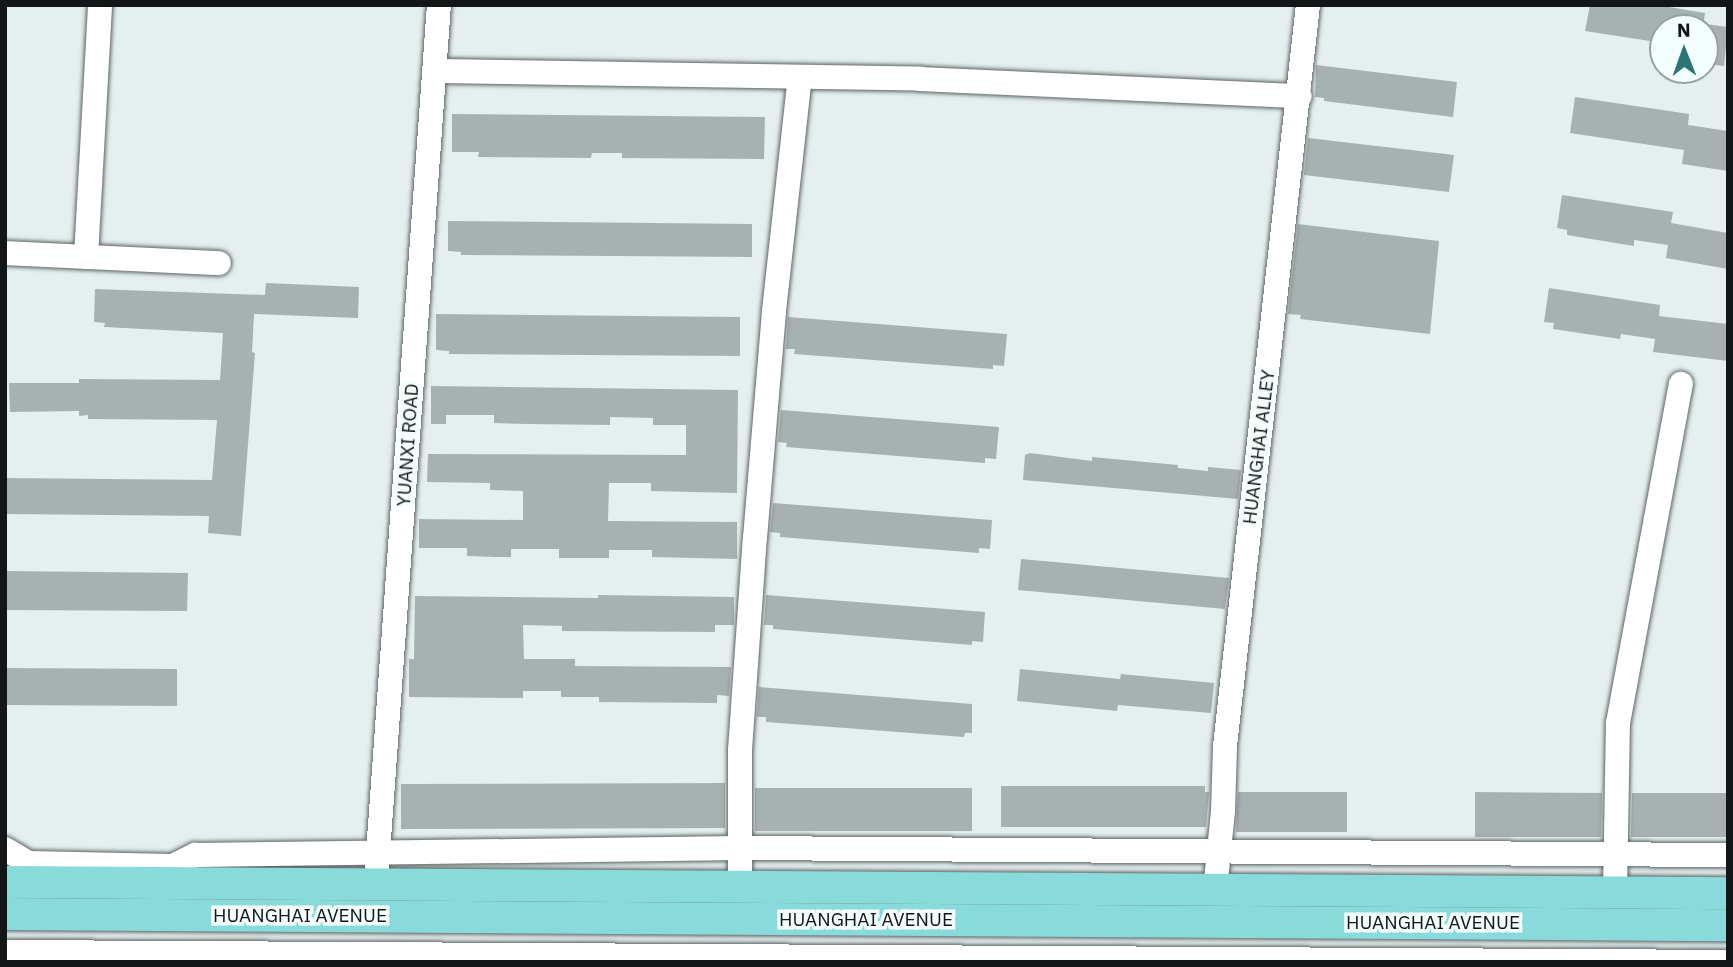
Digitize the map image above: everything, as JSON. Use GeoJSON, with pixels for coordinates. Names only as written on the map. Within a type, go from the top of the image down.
{"type":"FeatureCollection","features":[{"type":"Feature","properties":{"kind":"main road","name":"HUANGHAI AVENUE"},"geometry":{"type":"LineString","coordinates":[[5,882],[1728,893]]}},
{"type":"Feature","properties":{"kind":"main road","name":"HUANGHAI AVENUE"},"geometry":{"type":"LineString","coordinates":[[5,914],[1728,925]]}},
{"type":"Feature","properties":{"kind":"street"},"geometry":{"type":"LineString","coordinates":[[86,257],[100,5]]}},
{"type":"Feature","properties":{"kind":"street","name":"YUANXI ROAD"},"geometry":{"type":"LineString","coordinates":[[376,884],[439,5]]}},
{"type":"Feature","properties":{"kind":"street","name":"HUANGHAI ALLEY"},"geometry":{"type":"LineString","coordinates":[[1215,890],[1225,746],[1300,96],[1308,5]]}},
{"type":"Feature","properties":{"kind":"street"},"geometry":{"type":"LineString","coordinates":[[436,71],[800,77],[1300,96]]}},
{"type":"Feature","properties":{"kind":"street"},"geometry":{"type":"LineString","coordinates":[[740,887],[740,750],[755,538],[774,311],[800,77]]}},
{"type":"Feature","properties":{"kind":"street"},"geometry":{"type":"LineString","coordinates":[[5,253],[219,262]]}},
{"type":"Feature","properties":{"kind":"street"},"geometry":{"type":"LineString","coordinates":[[1615,892],[1618,723],[1681,384]]}},
{"type":"Feature","properties":{"kind":"street"},"geometry":{"type":"LineString","coordinates":[[5,849],[28,863],[173,866],[195,855],[741,848],[1728,855]]}},
{"type":"Feature","properties":{"kind":"street"},"geometry":{"type":"LineString","coordinates":[[79,957],[81,915]]}},
{"type":"Feature","properties":{"kind":"street"},"geometry":{"type":"LineString","coordinates":[[365,958],[368,917]]}},
{"type":"Feature","properties":{"kind":"street"},"geometry":{"type":"LineString","coordinates":[[5,952],[79,957],[1728,962]]}},
{"type":"Feature","properties":{"kind":"building"},"geometry":{"type":"Polygon","coordinates":[[[1590,5],[1657,5],[1705,13],[1649,14],[1649,41],[1585,31],[1590,5]]]}},
{"type":"Feature","properties":{"kind":"building"},"geometry":{"type":"Polygon","coordinates":[[[1719,26],[1728,27],[1724,66],[1719,65],[1719,26]]]}},
{"type":"Feature","properties":{"kind":"building"},"geometry":{"type":"Polygon","coordinates":[[[1316,65],[1457,82],[1453,117],[1324,101],[1324,98],[1315,97],[1316,65]]]}},
{"type":"Feature","properties":{"kind":"building"},"geometry":{"type":"Polygon","coordinates":[[[1575,97],[1689,114],[1688,125],[1728,131],[1728,171],[1682,164],[1684,150],[1570,133],[1575,97]]]}},
{"type":"Feature","properties":{"kind":"building"},"geometry":{"type":"Polygon","coordinates":[[[452,114],[765,117],[764,159],[622,158],[622,153],[592,153],[591,158],[478,157],[479,152],[452,152],[452,114]]]}},
{"type":"Feature","properties":{"kind":"building"},"geometry":{"type":"Polygon","coordinates":[[[1308,138],[1454,155],[1449,192],[1304,175],[1308,138]]]}},
{"type":"Feature","properties":{"kind":"building"},"geometry":{"type":"Polygon","coordinates":[[[1562,195],[1673,212],[1671,223],[1728,233],[1728,269],[1666,258],[1668,245],[1634,240],[1634,246],[1567,235],[1567,230],[1557,228],[1562,195]]]}},
{"type":"Feature","properties":{"kind":"building"},"geometry":{"type":"Polygon","coordinates":[[[448,221],[752,224],[752,257],[461,255],[461,252],[448,251],[448,221]]]}},
{"type":"Feature","properties":{"kind":"building"},"geometry":{"type":"Polygon","coordinates":[[[1298,224],[1439,241],[1430,334],[1300,319],[1301,315],[1288,314],[1298,224]]]}},
{"type":"Feature","properties":{"kind":"building"},"geometry":{"type":"Polygon","coordinates":[[[266,283],[359,287],[358,318],[254,314],[252,352],[255,353],[241,536],[208,533],[209,516],[5,514],[5,478],[212,480],[217,420],[88,419],[88,415],[79,416],[79,411],[10,412],[9,383],[79,383],[79,379],[220,380],[223,333],[104,327],[105,323],[94,322],[95,289],[265,295],[266,283]]]}},
{"type":"Feature","properties":{"kind":"building"},"geometry":{"type":"Polygon","coordinates":[[[1549,288],[1660,305],[1659,316],[1728,324],[1728,361],[1653,352],[1655,339],[1621,334],[1620,339],[1553,329],[1554,323],[1544,322],[1549,288]]]}},
{"type":"Feature","properties":{"kind":"building"},"geometry":{"type":"Polygon","coordinates":[[[436,314],[740,317],[740,356],[449,354],[449,351],[436,350],[436,314]]]}},
{"type":"Feature","properties":{"kind":"building"},"geometry":{"type":"Polygon","coordinates":[[[788,317],[1007,334],[1004,366],[993,365],[993,369],[794,354],[795,349],[786,349],[788,317]]]}},
{"type":"Feature","properties":{"kind":"building"},"geometry":{"type":"Polygon","coordinates":[[[431,386],[738,390],[737,493],[651,491],[651,483],[609,483],[608,521],[737,522],[737,559],[652,557],[652,550],[609,550],[609,558],[559,558],[559,549],[511,549],[511,557],[495,557],[467,556],[467,548],[419,548],[419,519],[523,520],[523,491],[490,490],[490,483],[427,482],[428,454],[686,455],[686,425],[653,425],[653,418],[610,417],[610,425],[527,424],[494,423],[494,415],[446,415],[446,424],[431,424],[431,386]]]}},
{"type":"Feature","properties":{"kind":"building"},"geometry":{"type":"Polygon","coordinates":[[[781,410],[999,427],[996,459],[985,458],[985,463],[786,447],[787,443],[778,442],[781,410]]]}},
{"type":"Feature","properties":{"kind":"building"},"geometry":{"type":"Polygon","coordinates":[[[1030,453],[1092,461],[1092,457],[1178,465],[1178,468],[1208,471],[1208,467],[1241,470],[1238,499],[1023,480],[1025,455],[1030,453]]]}},
{"type":"Feature","properties":{"kind":"building"},"geometry":{"type":"Polygon","coordinates":[[[773,503],[992,520],[990,549],[979,548],[979,553],[780,537],[780,533],[770,532],[773,503]]]}},
{"type":"Feature","properties":{"kind":"building"},"geometry":{"type":"Polygon","coordinates":[[[1021,559],[1229,578],[1225,609],[1018,590],[1021,559]]]}},
{"type":"Feature","properties":{"kind":"building"},"geometry":{"type":"Polygon","coordinates":[[[5,571],[188,573],[187,611],[5,610],[5,571]]]}},
{"type":"Feature","properties":{"kind":"building"},"geometry":{"type":"Polygon","coordinates":[[[598,595],[734,597],[734,625],[715,625],[715,632],[562,631],[562,626],[523,625],[524,659],[575,659],[575,666],[731,667],[729,696],[717,695],[717,703],[599,702],[599,697],[561,697],[561,691],[523,691],[523,698],[409,697],[409,659],[414,659],[415,596],[598,598],[598,595]]]}},
{"type":"Feature","properties":{"kind":"building"},"geometry":{"type":"Polygon","coordinates":[[[766,595],[985,612],[983,642],[972,641],[972,645],[773,629],[773,625],[764,625],[766,595]]]}},
{"type":"Feature","properties":{"kind":"building"},"geometry":{"type":"Polygon","coordinates":[[[5,668],[177,669],[177,706],[5,705],[5,668]]]}},
{"type":"Feature","properties":{"kind":"building"},"geometry":{"type":"Polygon","coordinates":[[[1020,669],[1120,679],[1121,674],[1214,683],[1211,713],[1118,705],[1117,711],[1017,701],[1020,669]]]}},
{"type":"Feature","properties":{"kind":"building"},"geometry":{"type":"Polygon","coordinates":[[[759,687],[972,704],[972,733],[965,733],[964,737],[766,722],[766,717],[757,717],[759,687]]]}},
{"type":"Feature","properties":{"kind":"building"},"geometry":{"type":"Polygon","coordinates":[[[725,783],[725,828],[401,829],[401,784],[725,783]]]}},
{"type":"Feature","properties":{"kind":"building"},"geometry":{"type":"Polygon","coordinates":[[[1001,786],[1205,786],[1205,792],[1209,792],[1206,827],[1001,827],[1001,786]]]}},
{"type":"Feature","properties":{"kind":"building"},"geometry":{"type":"Polygon","coordinates":[[[755,788],[972,788],[972,831],[755,831],[755,788]]]}},
{"type":"Feature","properties":{"kind":"building"},"geometry":{"type":"Polygon","coordinates":[[[1238,792],[1347,792],[1347,832],[1236,832],[1238,792]]]}},
{"type":"Feature","properties":{"kind":"building"},"geometry":{"type":"Polygon","coordinates":[[[1475,792],[1602,793],[1601,837],[1475,837],[1475,792]]]}},
{"type":"Feature","properties":{"kind":"building"},"geometry":{"type":"Polygon","coordinates":[[[1632,793],[1728,793],[1728,837],[1631,837],[1632,793]]]}}]}
